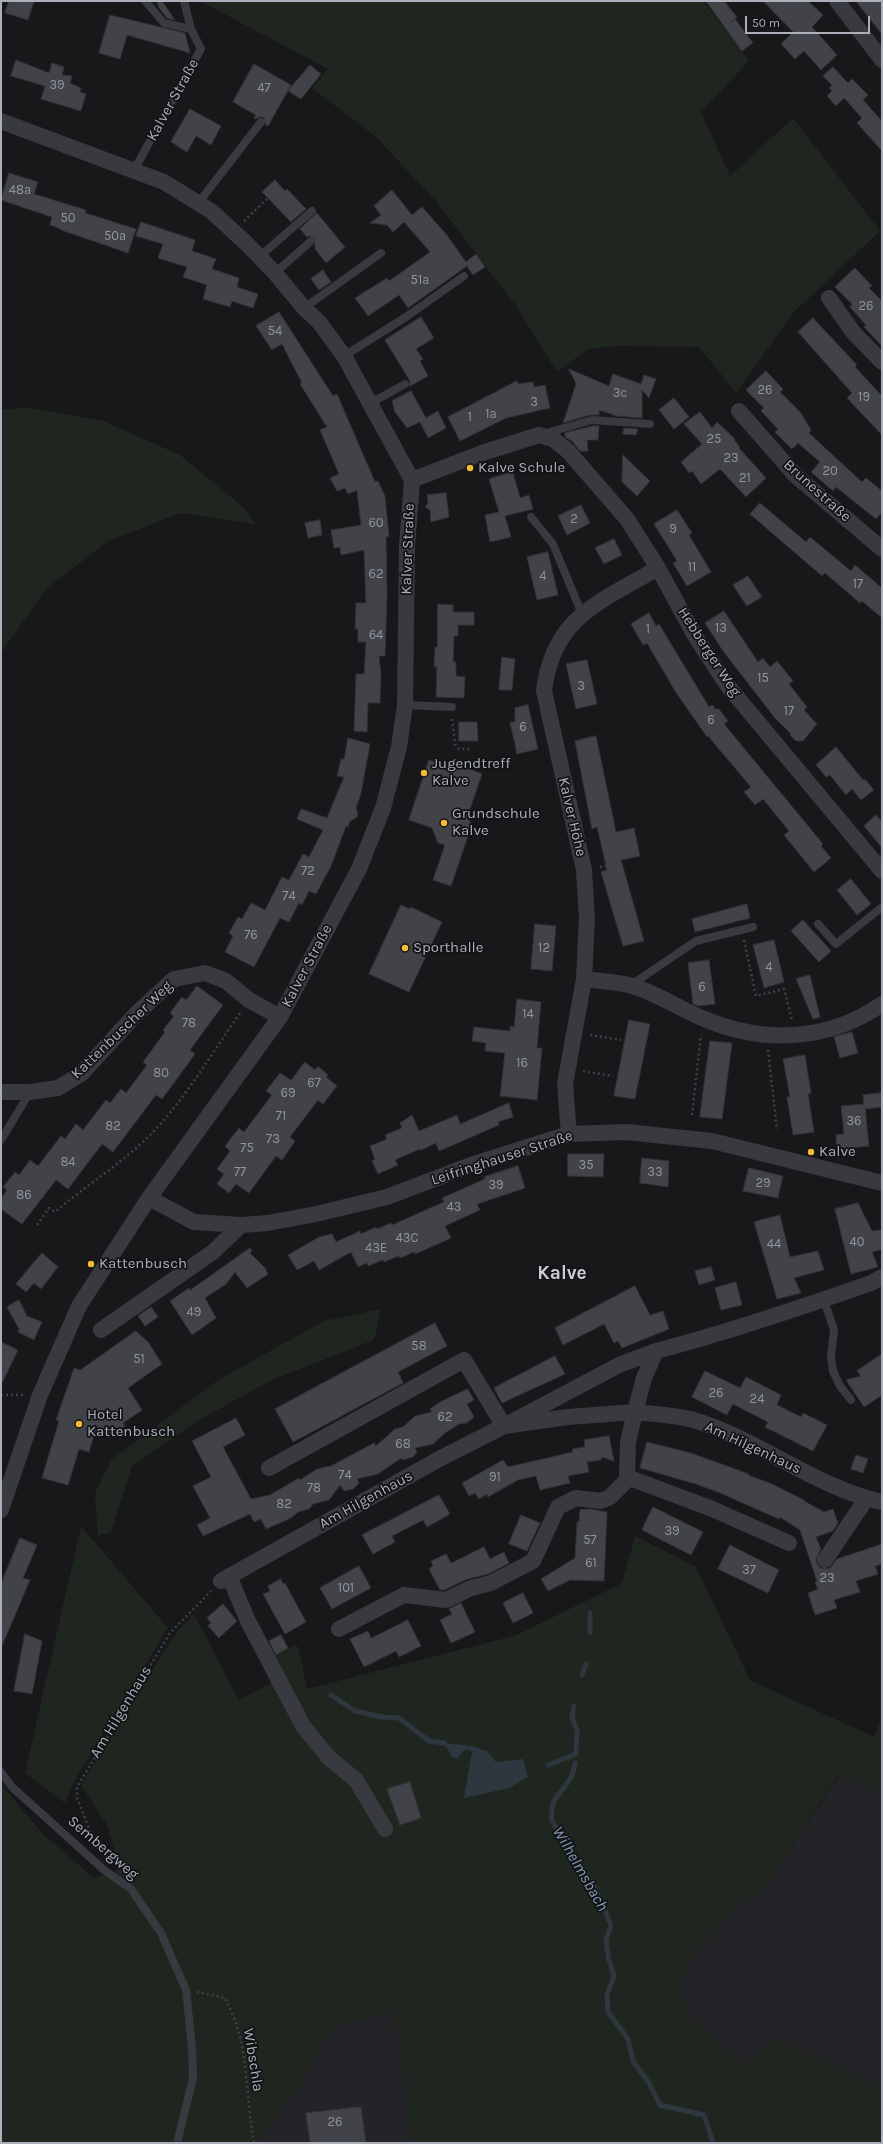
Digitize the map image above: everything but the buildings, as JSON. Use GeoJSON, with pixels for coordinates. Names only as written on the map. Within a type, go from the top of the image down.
{"type":"FeatureCollection","features":[{"type":"Feature","properties":{"kind":"street"},"geometry":{"type":"LineString","coordinates":[[838,1],[882,60]]}},
{"type":"Feature","properties":{"kind":"street"},"geometry":{"type":"LineString","coordinates":[[1,121],[164,182],[199,202],[234,232],[275,273],[304,308],[320,322],[344,356],[412,480],[482,453],[539,435]]}},
{"type":"Feature","properties":{"kind":"street"},"geometry":{"type":"LineString","coordinates":[[829,298],[853,332],[882,362]]}},
{"type":"Feature","properties":{"kind":"street","name":"Brunestraße"},"geometry":{"type":"LineString","coordinates":[[740,411],[796,476],[882,549]]}},
{"type":"Feature","properties":{"kind":"street","name":"Hebberger Weg"},"geometry":{"type":"LineString","coordinates":[[539,435],[553,439],[568,451],[627,519],[658,568],[696,636],[727,684],[882,871]]}},
{"type":"Feature","properties":{"kind":"street","name":"Kalver Straße"},"geometry":{"type":"LineString","coordinates":[[149,1198],[280,1017],[362,862],[384,808],[399,747],[405,705],[407,547],[412,480]]}},
{"type":"Feature","properties":{"kind":"street","name":"Kalver Höhe"},"geometry":{"type":"LineString","coordinates":[[569,1134],[565,1101],[567,1068],[584,978],[587,918],[584,870],[544,691],[546,668],[559,640],[569,626],[582,614],[658,568]]}},
{"type":"Feature","properties":{"kind":"street","name":"Kattenbuscher Weg"},"geometry":{"type":"LineString","coordinates":[[1,1092],[30,1092],[58,1088],[81,1074],[137,1013],[174,979],[205,973],[226,981],[249,1000],[280,1017]]}},
{"type":"Feature","properties":{"kind":"street"},"geometry":{"type":"LineString","coordinates":[[584,978],[630,985],[703,1018],[740,1031],[767,1036],[816,1033],[845,1024],[882,1004]]}},
{"type":"Feature","properties":{"kind":"street","name":"Leifringhauser Straße"},"geometry":{"type":"LineString","coordinates":[[149,1198],[194,1222],[241,1225],[268,1223],[316,1214],[387,1197],[471,1165],[569,1134],[626,1132],[712,1141],[882,1184]]}},
{"type":"Feature","properties":{"kind":"street"},"geometry":{"type":"LineString","coordinates":[[1,1510],[40,1395],[79,1306],[149,1198]]}},
{"type":"Feature","properties":{"kind":"street"},"geometry":{"type":"LineString","coordinates":[[101,1330],[213,1252],[241,1225]]}},
{"type":"Feature","properties":{"kind":"street","name":"Am Hilgenhaus"},"geometry":{"type":"LineString","coordinates":[[225,1578],[441,1458],[619,1365],[656,1351],[722,1333],[824,1300],[871,1283],[882,1277]]}},
{"type":"Feature","properties":{"kind":"street"},"geometry":{"type":"LineString","coordinates":[[339,1629],[404,1596],[446,1600],[471,1588],[491,1583],[533,1561],[558,1508],[576,1498],[601,1501],[610,1497],[625,1482],[627,1477],[628,1442],[644,1378],[656,1351]]}},
{"type":"Feature","properties":{"kind":"street"},"geometry":{"type":"LineString","coordinates":[[269,1468],[464,1360],[504,1426]]}},
{"type":"Feature","properties":{"kind":"street","name":"Am Hilgenhaus"},"geometry":{"type":"LineString","coordinates":[[504,1426],[568,1417],[635,1412],[689,1419],[714,1428],[770,1453],[825,1483],[866,1499],[882,1502]]}},
{"type":"Feature","properties":{"kind":"street"},"geometry":{"type":"LineString","coordinates":[[627,1477],[710,1508],[789,1543]]}},
{"type":"Feature","properties":{"kind":"street"},"geometry":{"type":"LineString","coordinates":[[825,1560],[866,1499]]}},
{"type":"Feature","properties":{"kind":"street"},"geometry":{"type":"LineString","coordinates":[[225,1578],[303,1726],[329,1758],[356,1780],[384,1829]]}},
{"type":"Feature","properties":{"kind":"lane"},"geometry":{"type":"LineString","coordinates":[[145,1],[164,23],[191,29]]}},
{"type":"Feature","properties":{"kind":"lane","name":"Kalver Straße"},"geometry":{"type":"LineString","coordinates":[[134,170],[198,55],[200,45],[191,29],[184,1]]}},
{"type":"Feature","properties":{"kind":"lane"},"geometry":{"type":"LineString","coordinates":[[199,202],[261,122]]}},
{"type":"Feature","properties":{"kind":"lane"},"geometry":{"type":"LineString","coordinates":[[259,257],[312,211]]}},
{"type":"Feature","properties":{"kind":"lane"},"geometry":{"type":"LineString","coordinates":[[275,273],[311,242]]}},
{"type":"Feature","properties":{"kind":"lane"},"geometry":{"type":"LineString","coordinates":[[304,308],[381,253]]}},
{"type":"Feature","properties":{"kind":"lane"},"geometry":{"type":"LineString","coordinates":[[344,356],[406,317],[464,276]]}},
{"type":"Feature","properties":{"kind":"lane"},"geometry":{"type":"LineString","coordinates":[[371,403],[405,384]]}},
{"type":"Feature","properties":{"kind":"lane"},"geometry":{"type":"LineString","coordinates":[[539,435],[592,420],[650,424]]}},
{"type":"Feature","properties":{"kind":"lane"},"geometry":{"type":"LineString","coordinates":[[531,518],[553,544],[582,614]]}},
{"type":"Feature","properties":{"kind":"lane"},"geometry":{"type":"LineString","coordinates":[[405,705],[452,707]]}},
{"type":"Feature","properties":{"kind":"lane"},"geometry":{"type":"LineString","coordinates":[[818,924],[836,944],[882,907]]}},
{"type":"Feature","properties":{"kind":"lane"},"geometry":{"type":"LineString","coordinates":[[630,985],[696,941],[753,927]]}},
{"type":"Feature","properties":{"kind":"lane"},"geometry":{"type":"LineString","coordinates":[[1,1140],[30,1092]]}},
{"type":"Feature","properties":{"kind":"lane"},"geometry":{"type":"LineString","coordinates":[[824,1300],[834,1330],[831,1356],[833,1371],[840,1386],[851,1400]]}},
{"type":"Feature","properties":{"kind":"lane","name":"Sembergweg"},"geometry":{"type":"LineString","coordinates":[[1,1772],[12,1787],[104,1870],[131,1889],[161,1933],[186,1990],[192,2048],[193,2078],[177,2143]]}},
{"type":"Feature","properties":{"kind":"path"},"geometry":{"type":"LineString","coordinates":[[234,232],[268,198]]}},
{"type":"Feature","properties":{"kind":"path"},"geometry":{"type":"LineString","coordinates":[[452,707],[455,744],[460,749],[471,749]]}},
{"type":"Feature","properties":{"kind":"path"},"geometry":{"type":"LineString","coordinates":[[742,930],[756,996],[784,988],[796,1035]]}},
{"type":"Feature","properties":{"kind":"path"},"geometry":{"type":"LineString","coordinates":[[37,1225],[49,1208],[55,1212],[146,1139],[175,1106],[210,1059],[249,1000]]}},
{"type":"Feature","properties":{"kind":"path"},"geometry":{"type":"LineString","coordinates":[[692,1115],[703,1018]]}},
{"type":"Feature","properties":{"kind":"path"},"geometry":{"type":"LineString","coordinates":[[574,1033],[621,1040]]}},
{"type":"Feature","properties":{"kind":"path"},"geometry":{"type":"LineString","coordinates":[[767,1036],[778,1130]]}},
{"type":"Feature","properties":{"kind":"path"},"geometry":{"type":"LineString","coordinates":[[567,1068],[613,1076]]}},
{"type":"Feature","properties":{"kind":"path"},"geometry":{"type":"LineString","coordinates":[[1,1395],[40,1395]]}},
{"type":"Feature","properties":{"kind":"path","name":"Am Hilgenhaus"},"geometry":{"type":"LineString","coordinates":[[104,1870],[77,1798],[77,1787],[170,1633],[225,1578]]}},
{"type":"Feature","properties":{"kind":"path","name":"Wibschla"},"geometry":{"type":"LineString","coordinates":[[186,1990],[225,1998],[236,2024],[245,2059],[249,2112],[254,2143]]}},
{"type":"Feature","properties":{"kind":"shaded area"},"geometry":{"type":"Polygon","coordinates":[[[200,1],[703,1],[749,61],[701,112],[730,176],[793,118],[880,231],[794,312],[736,393],[699,347],[618,346],[588,349],[557,372],[516,306],[435,200],[376,137],[312,88],[328,69],[200,1]]]}},
{"type":"Feature","properties":{"kind":"shaded area"},"geometry":{"type":"Polygon","coordinates":[[[31,408],[103,421],[180,455],[243,507],[256,524],[181,513],[108,541],[47,588],[1,653],[1,409],[31,408]]]}},
{"type":"Feature","properties":{"kind":"shaded area"},"geometry":{"type":"Polygon","coordinates":[[[381,1309],[374,1340],[272,1380],[199,1420],[132,1466],[111,1532],[98,1536],[95,1493],[112,1459],[218,1380],[324,1321],[381,1309]]]}},
{"type":"Feature","properties":{"kind":"shaded area"},"geometry":{"type":"Polygon","coordinates":[[[81,1526],[168,1628],[77,1776],[65,1803],[25,1773],[81,1526]]]}},
{"type":"Feature","properties":{"kind":"shaded area"},"geometry":{"type":"Polygon","coordinates":[[[635,1536],[696,1567],[750,1680],[874,1737],[882,1718],[882,1795],[839,1774],[763,1892],[742,1903],[686,1964],[682,1990],[690,2018],[743,2062],[751,2066],[771,2036],[882,2088],[882,2143],[412,2143],[394,2010],[331,2029],[301,2085],[256,2143],[1,2143],[1,1784],[43,1834],[94,1878],[120,1869],[107,1825],[81,1785],[176,1633],[194,1614],[239,1700],[275,1681],[272,1657],[296,1645],[299,1649],[307,1689],[517,1635],[622,1583],[635,1536]]]}},
{"type":"Feature","properties":{"kind":"shaded area"},"geometry":{"type":"Polygon","coordinates":[[[444,1743],[465,1745],[470,1748],[462,1752],[458,1758],[453,1758],[444,1743]]]}},
{"type":"Feature","properties":{"kind":"shaded area"},"geometry":{"type":"Polygon","coordinates":[[[486,1750],[496,1762],[523,1759],[528,1777],[509,1788],[464,1798],[472,1752],[486,1750]]]}},
{"type":"Feature","properties":{"kind":"shaded area"},"geometry":{"type":"Polygon","coordinates":[[[840,1774],[882,1795],[882,2088],[771,2036],[751,2066],[743,2062],[690,2018],[682,1990],[686,1964],[742,1903],[763,1892],[840,1774]]]}},
{"type":"Feature","properties":{"kind":"shaded area"},"geometry":{"type":"Polygon","coordinates":[[[394,2010],[412,2143],[256,2143],[301,2085],[331,2029],[394,2010]]]}},
{"type":"Feature","properties":{"kind":"waterway","name":"Wilhelmsbach"},"geometry":{"type":"LineString","coordinates":[[590,1613],[590,1633]]}},
{"type":"Feature","properties":{"kind":"waterway","name":"Wilhelmsbach"},"geometry":{"type":"LineString","coordinates":[[582,1675],[586,1664]]}},
{"type":"Feature","properties":{"kind":"waterway"},"geometry":{"type":"LineString","coordinates":[[331,1695],[355,1711],[382,1717],[399,1718],[429,1741],[444,1743]]}},
{"type":"Feature","properties":{"kind":"waterway","name":"Wilhelmsbach"},"geometry":{"type":"LineString","coordinates":[[548,1765],[576,1754],[577,1729],[572,1718],[574,1706]]}},
{"type":"Feature","properties":{"kind":"waterway"},"geometry":{"type":"LineString","coordinates":[[470,1748],[479,1751]]}},
{"type":"Feature","properties":{"kind":"waterway","name":"Wilhelmsbach"},"geometry":{"type":"LineString","coordinates":[[575,1763],[571,1777],[556,1798],[552,1807],[552,1821],[596,1890],[611,1925],[606,1940],[609,1960],[614,1976],[607,1995],[608,2012],[628,2039],[633,2061],[649,2083],[660,2105],[704,2115],[713,2143]]}},
{"type":"Feature","properties":{"kind":"place","name":"Kalve Schule"},"geometry":{"type":"Point","coordinates":[470,468]}},
{"type":"Feature","properties":{"kind":"place","name":"Jugendtreff Kalve"},"geometry":{"type":"Point","coordinates":[424,773]}},
{"type":"Feature","properties":{"kind":"place","name":"Grundschule Kalve"},"geometry":{"type":"Point","coordinates":[444,823]}},
{"type":"Feature","properties":{"kind":"place","name":"Sporthalle"},"geometry":{"type":"Point","coordinates":[405,948]}},
{"type":"Feature","properties":{"kind":"place","name":"Kalve"},"geometry":{"type":"Point","coordinates":[811,1152]}},
{"type":"Feature","properties":{"kind":"place","name":"Kattenbusch"},"geometry":{"type":"Point","coordinates":[91,1264]}},
{"type":"Feature","properties":{"kind":"place","name":"Hotel Kattenbusch"},"geometry":{"type":"Point","coordinates":[79,1424]}},
{"type":"Feature","properties":{"kind":"district","name":"Kalve"},"geometry":{"type":"Point","coordinates":[562,1274]}}]}
